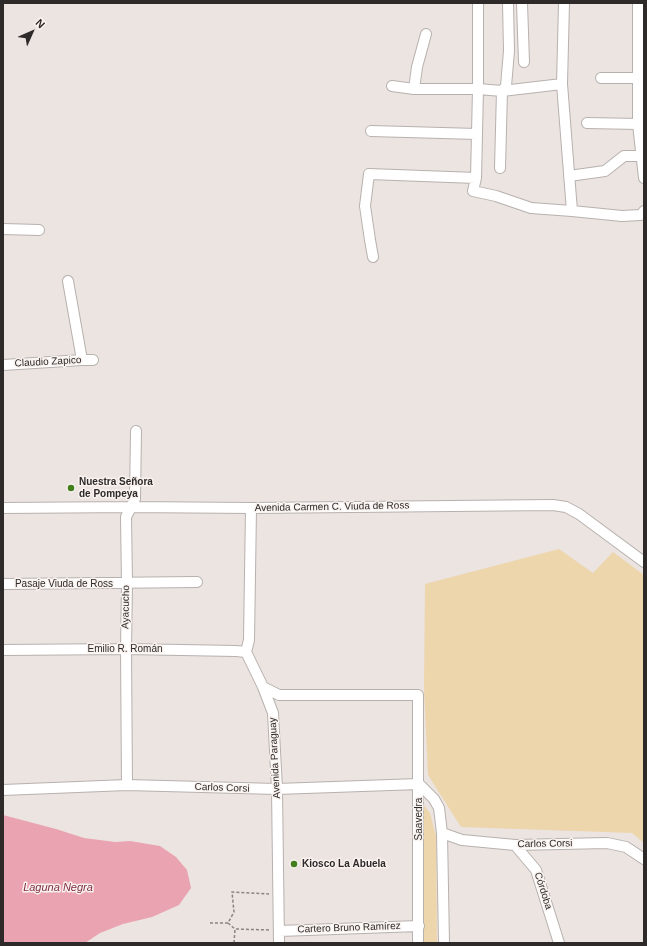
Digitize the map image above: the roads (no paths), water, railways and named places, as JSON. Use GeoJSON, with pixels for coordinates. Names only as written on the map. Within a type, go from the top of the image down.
{"type":"FeatureCollection","features":[{"type":"Feature","properties":{"kind":"street"},"geometry":{"type":"LineString","coordinates":[[478,3],[476,178],[473,190],[531,208],[622,216],[640,214],[644,211]]}},
{"type":"Feature","properties":{"kind":"street"},"geometry":{"type":"LineString","coordinates":[[500,168],[502,91],[506,86],[509,51],[508,3]]}},
{"type":"Feature","properties":{"kind":"street"},"geometry":{"type":"LineString","coordinates":[[522,3],[524,62]]}},
{"type":"Feature","properties":{"kind":"street"},"geometry":{"type":"LineString","coordinates":[[564,3],[562,84],[572,211]]}},
{"type":"Feature","properties":{"kind":"street"},"geometry":{"type":"LineString","coordinates":[[638,3],[638,124],[644,178]]}},
{"type":"Feature","properties":{"kind":"street"},"geometry":{"type":"LineString","coordinates":[[414,89],[417,67],[426,34]]}},
{"type":"Feature","properties":{"kind":"street"},"geometry":{"type":"LineString","coordinates":[[601,78],[638,78]]}},
{"type":"Feature","properties":{"kind":"street"},"geometry":{"type":"LineString","coordinates":[[392,86],[414,89],[478,89],[502,91],[562,84]]}},
{"type":"Feature","properties":{"kind":"street"},"geometry":{"type":"LineString","coordinates":[[587,123],[638,124]]}},
{"type":"Feature","properties":{"kind":"street"},"geometry":{"type":"LineString","coordinates":[[371,131],[477,134]]}},
{"type":"Feature","properties":{"kind":"street"},"geometry":{"type":"LineString","coordinates":[[569,176],[605,171],[624,156],[641,156]]}},
{"type":"Feature","properties":{"kind":"street"},"geometry":{"type":"LineString","coordinates":[[373,257],[365,206],[368,174],[476,178]]}},
{"type":"Feature","properties":{"kind":"street"},"geometry":{"type":"LineString","coordinates":[[3,229],[39,230]]}},
{"type":"Feature","properties":{"kind":"street","name":"Claudio Zapico"},"geometry":{"type":"LineString","coordinates":[[3,365],[87,360],[68,281]]}},
{"type":"Feature","properties":{"kind":"street","name":"Ayacucho"},"geometry":{"type":"LineString","coordinates":[[126,785],[126,517],[135,499],[136,431]]}},
{"type":"Feature","properties":{"kind":"street","name":"Avenida Carmen C. Viuda de Ross"},"geometry":{"type":"LineString","coordinates":[[3,508],[251,508],[553,505],[566,507],[579,514],[644,562]]}},
{"type":"Feature","properties":{"kind":"street"},"geometry":{"type":"LineString","coordinates":[[246,652],[249,640],[251,508]]}},
{"type":"Feature","properties":{"kind":"street","name":"Pasaje Viuda de Ross"},"geometry":{"type":"LineString","coordinates":[[3,584],[197,582]]}},
{"type":"Feature","properties":{"kind":"street","name":"Emilio R. Román"},"geometry":{"type":"LineString","coordinates":[[3,650],[126,649],[246,652]]}},
{"type":"Feature","properties":{"kind":"street","name":"Avenida Paraguay"},"geometry":{"type":"LineString","coordinates":[[246,652],[263,687],[273,713],[277,789],[279,943]]}},
{"type":"Feature","properties":{"kind":"street","name":"Saavedra"},"geometry":{"type":"LineString","coordinates":[[263,687],[279,695],[418,695],[418,943]]}},
{"type":"Feature","properties":{"kind":"street","name":"Carlos Corsi"},"geometry":{"type":"LineString","coordinates":[[3,790],[126,785],[277,789],[419,784]]}},
{"type":"Feature","properties":{"kind":"street","name":"Saavedra"},"geometry":{"type":"LineString","coordinates":[[419,784],[434,799],[439,808],[442,833],[444,943]]}},
{"type":"Feature","properties":{"kind":"street","name":"Carlos Corsi"},"geometry":{"type":"LineString","coordinates":[[442,833],[462,840],[515,845],[607,843],[626,847],[644,859]]}},
{"type":"Feature","properties":{"kind":"street","name":"Córdoba"},"geometry":{"type":"LineString","coordinates":[[515,845],[536,870],[559,943]]}},
{"type":"Feature","properties":{"kind":"street","name":"Cartero Bruno Ramírez"},"geometry":{"type":"LineString","coordinates":[[279,931],[419,926]]}},
{"type":"Feature","properties":{"kind":"water","name":"Laguna Negra"},"geometry":{"type":"Polygon","coordinates":[[[3,815],[84,838],[115,842],[130,841],[160,846],[176,857],[187,870],[191,888],[179,905],[152,917],[123,924],[100,933],[85,943],[3,943],[3,815]]]}},
{"type":"Feature","properties":{"kind":"place","name":"Nuestra Señora de Pompeya"},"geometry":{"type":"Point","coordinates":[71,488]}},
{"type":"Feature","properties":{"kind":"place","name":"Kiosco La Abuela"},"geometry":{"type":"Point","coordinates":[294,864]}}]}
